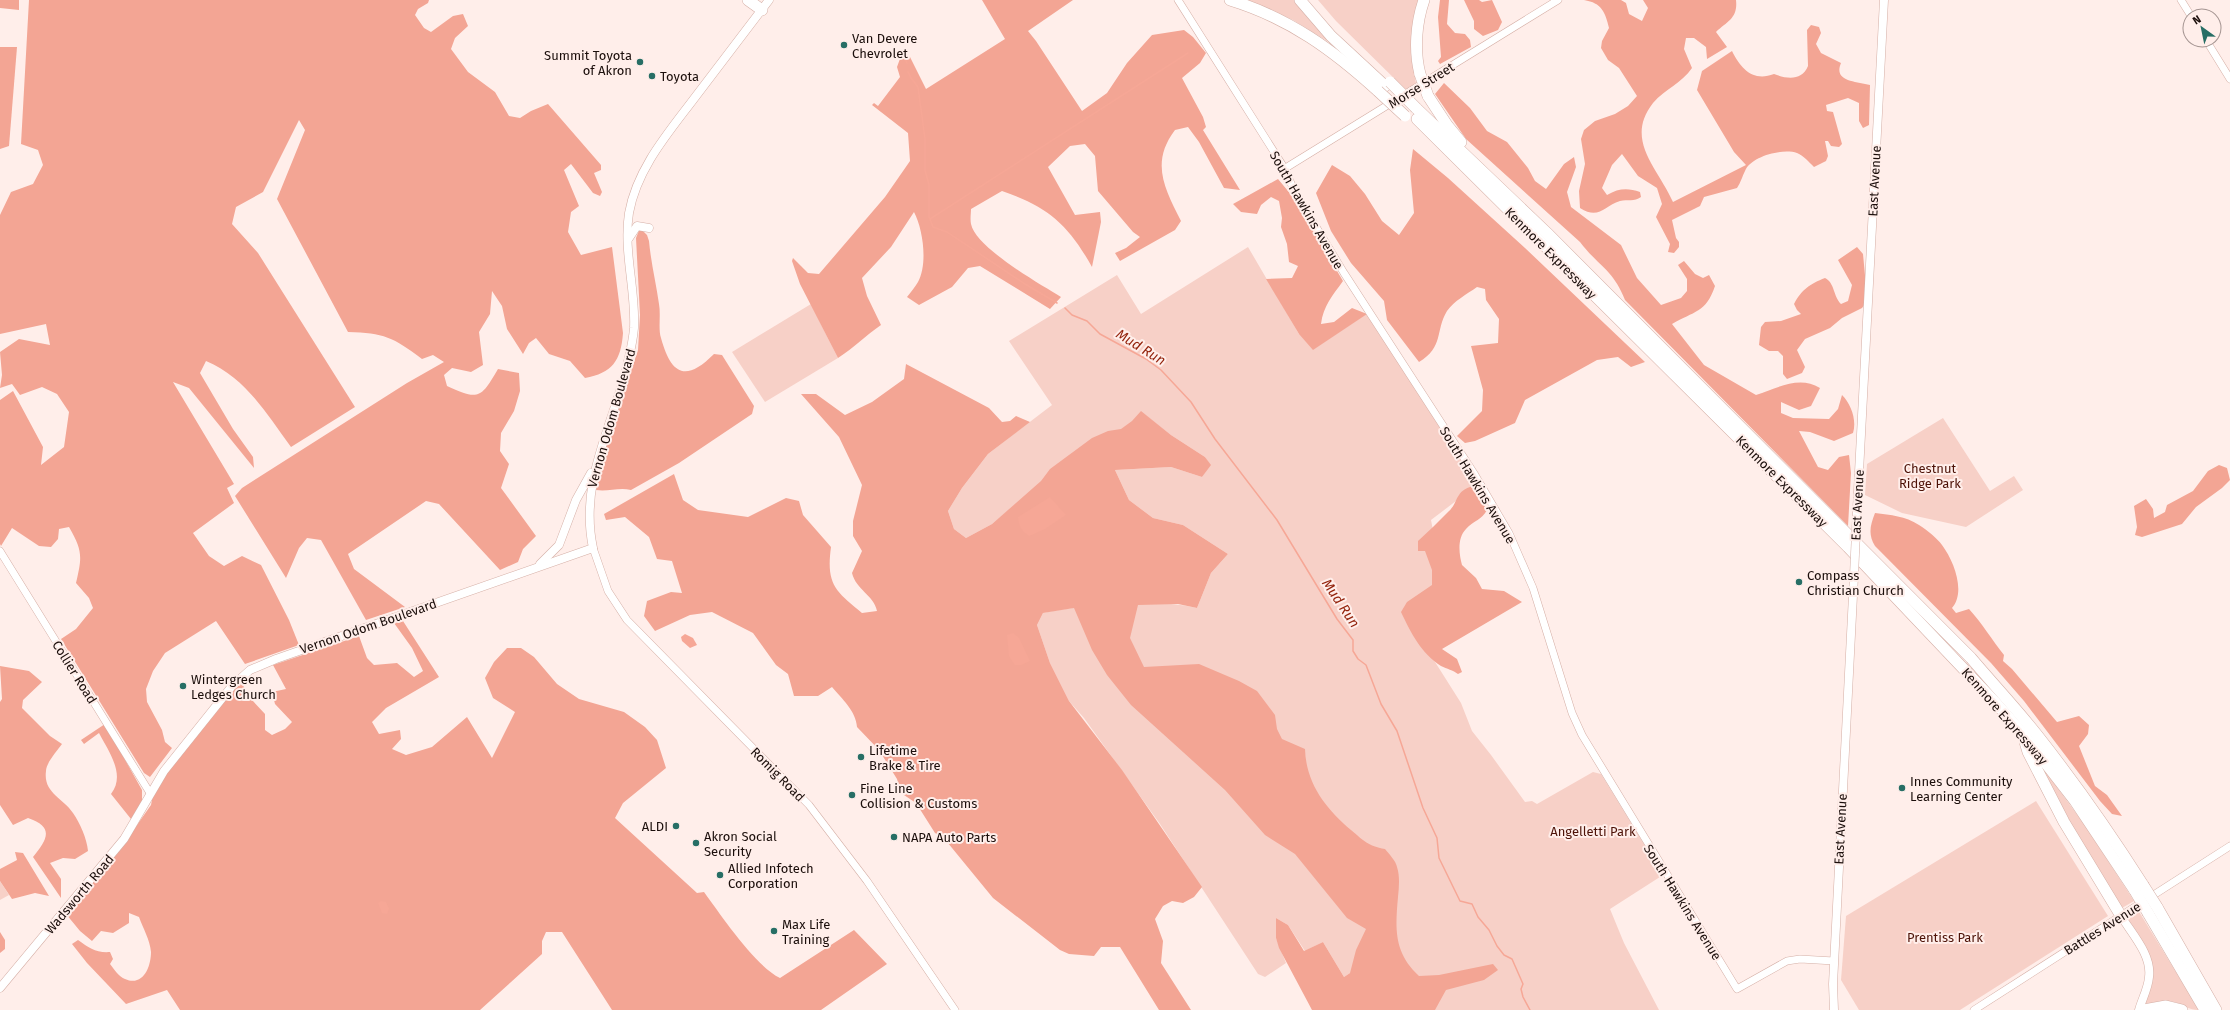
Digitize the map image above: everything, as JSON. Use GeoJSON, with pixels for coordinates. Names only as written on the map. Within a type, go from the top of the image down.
{"type":"FeatureCollection","features":[{"type":"Feature","properties":{"kind":"highway"},"geometry":{"type":"LineString","coordinates":[[748,0],[764,4]]}},
{"type":"Feature","properties":{"kind":"highway"},"geometry":{"type":"LineString","coordinates":[[1230,0],[1262,12],[1305,34],[1384,86]]}},
{"type":"Feature","properties":{"kind":"highway"},"geometry":{"type":"LineString","coordinates":[[1300,0],[1331,36],[1411,112],[1496,184]]}},
{"type":"Feature","properties":{"kind":"highway"},"geometry":{"type":"LineString","coordinates":[[1310,0],[1384,86]]}},
{"type":"Feature","properties":{"kind":"highway"},"geometry":{"type":"LineString","coordinates":[[1424,0],[1419,15],[1417,39],[1420,74],[1428,96],[1447,125],[1496,184]]}},
{"type":"Feature","properties":{"kind":"highway","name":"Kenmore Expressway"},"geometry":{"type":"LineString","coordinates":[[1411,112],[1848,547],[2023,734],[2075,801],[2139,888]]}},
{"type":"Feature","properties":{"kind":"highway","name":"Kenmore Expressway"},"geometry":{"type":"LineString","coordinates":[[1496,184],[1547,233],[1971,658],[2008,700],[2060,763],[2111,835],[2205,1010]]}},
{"type":"Feature","properties":{"kind":"highway"},"geometry":{"type":"LineString","coordinates":[[2023,734],[2028,752],[2047,790],[2121,916]]}},
{"type":"Feature","properties":{"kind":"highway","name":"Kenmore Expressway"},"geometry":{"type":"LineString","coordinates":[[2152,910],[2185,957],[2216,1010]]}},
{"type":"Feature","properties":{"kind":"highway"},"geometry":{"type":"LineString","coordinates":[[2185,957],[2223,1010]]}},
{"type":"Feature","properties":{"kind":"highway"},"geometry":{"type":"LineString","coordinates":[[2144,1010],[2166,1006],[2182,1010]]}},
{"type":"Feature","properties":{"kind":"main road","name":"East Avenue"},"geometry":{"type":"LineString","coordinates":[[1834,1010],[1834,961],[1884,0]]}},
{"type":"Feature","properties":{"kind":"main road","name":"Vernon Odom Boulevard"},"geometry":{"type":"LineString","coordinates":[[150,793],[187,741],[232,686],[250,670],[276,659],[593,548],[589,523],[589,500],[594,467],[626,371],[632,344],[634,315],[628,241],[629,213],[632,201],[645,169],[654,153],[764,4]]}},
{"type":"Feature","properties":{"kind":"main road"},"geometry":{"type":"LineString","coordinates":[[628,241],[632,231],[637,226],[649,228]]}},
{"type":"Feature","properties":{"kind":"main road"},"geometry":{"type":"LineString","coordinates":[[536,567],[559,545],[576,500],[594,467]]}},
{"type":"Feature","properties":{"kind":"main road","name":"Wadsworth Road"},"geometry":{"type":"LineString","coordinates":[[0,988],[124,839],[150,793]]}},
{"type":"Feature","properties":{"kind":"main road"},"geometry":{"type":"LineString","coordinates":[[2121,916],[2142,950],[2149,969],[2147,986],[2139,1010]]}},
{"type":"Feature","properties":{"kind":"street","name":"South Hawkins Avenue"},"geometry":{"type":"LineString","coordinates":[[1178,0],[1284,169],[1299,198],[1344,273],[1475,475],[1509,533],[1525,566],[1572,713],[1582,735],[1737,989],[1787,961],[1800,959],[1834,961]]}},
{"type":"Feature","properties":{"kind":"street","name":"Morse Street"},"geometry":{"type":"LineString","coordinates":[[1284,169],[1558,0]]}},
{"type":"Feature","properties":{"kind":"street"},"geometry":{"type":"LineString","coordinates":[[2211,48],[2230,79]]}},
{"type":"Feature","properties":{"kind":"street","name":"Romig Road"},"geometry":{"type":"LineString","coordinates":[[593,548],[608,591],[627,620],[812,808],[867,881],[956,1010]]}},
{"type":"Feature","properties":{"kind":"street","name":"Collier Road"},"geometry":{"type":"LineString","coordinates":[[0,551],[150,793]]}},
{"type":"Feature","properties":{"kind":"street","name":"Battles Avenue"},"geometry":{"type":"LineString","coordinates":[[1974,1010],[2230,846]]}},
{"type":"Feature","properties":{"kind":"green space"},"geometry":{"type":"Polygon","coordinates":[[[1247,0],[1295,0],[1307,17],[1332,44],[1293,20],[1247,0]]]}},
{"type":"Feature","properties":{"kind":"green space"},"geometry":{"type":"Polygon","coordinates":[[[1318,0],[1419,0],[1414,20],[1412,41],[1416,83],[1406,90],[1336,21],[1318,0]]]}},
{"type":"Feature","properties":{"kind":"green space","name":"Angelletti Park"},"geometry":{"type":"Polygon","coordinates":[[[1248,247],[1299,334],[1367,314],[1477,485],[1431,520],[1444,586],[1411,624],[1461,703],[1472,731],[1525,802],[1532,801],[1537,804],[1593,772],[1601,774],[1663,875],[1610,909],[1624,943],[1659,1010],[1373,1010],[1350,973],[1344,977],[1323,942],[1305,951],[1288,925],[1276,918],[1276,938],[1286,963],[1265,977],[1258,974],[1160,824],[1084,718],[1069,701],[1050,663],[1037,625],[1043,613],[1080,607],[1120,603],[1161,603],[1197,608],[1211,573],[1228,554],[1183,525],[1153,518],[1129,500],[1115,470],[1171,467],[1202,477],[1210,465],[1205,457],[1171,435],[1144,414],[1031,491],[992,524],[966,538],[954,529],[948,511],[962,488],[988,454],[1052,405],[1009,341],[1117,275],[1141,314],[1248,247]]]}},
{"type":"Feature","properties":{"kind":"green space"},"geometry":{"type":"Polygon","coordinates":[[[811,304],[838,358],[765,402],[732,352],[811,304]]]}},
{"type":"Feature","properties":{"kind":"green space","name":"Chestnut Ridge Park"},"geometry":{"type":"Polygon","coordinates":[[[1943,418],[1990,491],[2014,476],[2023,490],[1966,527],[1902,513],[1865,495],[1867,464],[1943,418]]]}},
{"type":"Feature","properties":{"kind":"green space"},"geometry":{"type":"Polygon","coordinates":[[[2034,756],[2084,824],[2134,901],[2122,908],[2072,831],[2034,756]]]}},
{"type":"Feature","properties":{"kind":"green space","name":"Prentiss Park"},"geometry":{"type":"Polygon","coordinates":[[[2036,801],[2108,916],[1960,1010],[1859,1010],[1841,980],[1846,916],[2036,801]]]}},
{"type":"Feature","properties":{"kind":"green space"},"geometry":{"type":"Polygon","coordinates":[[[0,881],[9,895],[0,900],[0,881]]]}},
{"type":"Feature","properties":{"kind":"green space"},"geometry":{"type":"Polygon","coordinates":[[[2138,910],[2199,1010],[2171,1001],[2143,1006],[2151,980],[2152,970],[2151,962],[2143,944],[2129,922],[2128,917],[2138,910]]]}},
{"type":"Feature","properties":{"kind":"shaded area"},"geometry":{"type":"Polygon","coordinates":[[[0,0],[19,0],[19,10],[0,8],[0,0]]]}},
{"type":"Feature","properties":{"kind":"shaded area"},"geometry":{"type":"Polygon","coordinates":[[[29,0],[429,0],[428,3],[418,9],[415,15],[424,28],[431,32],[453,16],[463,14],[468,26],[455,38],[451,49],[468,72],[495,92],[509,116],[520,118],[531,111],[548,104],[601,165],[601,170],[594,173],[602,192],[600,196],[593,193],[571,164],[564,170],[579,206],[571,212],[568,232],[581,255],[612,247],[623,333],[620,351],[613,364],[602,373],[585,378],[570,361],[549,354],[536,338],[529,343],[523,354],[507,329],[502,306],[492,291],[490,314],[479,332],[483,365],[471,372],[452,368],[444,375],[447,386],[466,394],[473,395],[483,391],[498,369],[519,373],[520,391],[514,411],[501,433],[500,451],[509,464],[501,488],[536,536],[523,549],[518,562],[500,570],[439,504],[426,501],[348,554],[354,569],[405,607],[366,620],[321,540],[307,538],[299,548],[286,578],[235,496],[242,488],[407,383],[444,362],[433,355],[422,359],[395,341],[380,335],[348,332],[277,199],[305,130],[299,120],[263,192],[236,207],[232,224],[258,253],[355,407],[291,447],[264,409],[244,387],[220,368],[206,361],[200,373],[233,429],[253,457],[254,468],[189,388],[173,382],[234,484],[227,488],[234,503],[193,533],[209,556],[224,566],[242,556],[261,565],[289,620],[299,645],[245,664],[216,621],[165,653],[153,671],[146,689],[147,702],[162,730],[165,742],[172,748],[150,777],[144,773],[61,639],[76,629],[93,608],[89,598],[76,583],[80,554],[77,542],[69,527],[59,529],[58,539],[51,547],[39,546],[12,528],[1,546],[0,544],[0,400],[13,391],[43,447],[41,465],[64,447],[69,412],[57,394],[42,387],[20,395],[12,384],[0,388],[2,375],[0,352],[19,339],[50,345],[46,324],[0,334],[0,215],[11,192],[33,184],[43,165],[38,150],[21,144],[29,0]]]}},
{"type":"Feature","properties":{"kind":"shaded area"},"geometry":{"type":"Polygon","coordinates":[[[982,0],[1073,0],[1028,31],[1082,111],[1107,93],[1127,63],[1152,35],[1184,30],[1193,37],[1206,53],[1200,63],[1182,78],[1203,117],[1206,127],[1203,130],[1240,190],[1224,188],[1199,142],[1188,127],[1175,130],[1167,142],[1163,154],[1162,165],[1165,187],[1181,221],[1175,230],[1120,261],[1115,253],[1126,248],[1140,237],[1133,232],[1098,191],[1095,156],[1085,144],[1070,146],[1048,167],[1075,215],[1100,212],[1101,222],[1092,267],[1065,228],[1044,211],[1018,197],[1002,191],[971,209],[971,224],[975,233],[984,244],[1010,265],[1061,297],[1050,309],[980,266],[968,268],[952,287],[919,305],[907,297],[918,282],[921,275],[924,256],[920,228],[914,212],[891,247],[862,278],[867,296],[881,325],[838,358],[800,284],[792,261],[793,258],[808,273],[819,274],[885,197],[910,161],[908,133],[872,105],[874,103],[878,106],[900,77],[897,67],[901,56],[904,54],[910,57],[926,89],[1005,39],[982,0]]]}},
{"type":"Feature","properties":{"kind":"shaded area"},"geometry":{"type":"Polygon","coordinates":[[[1440,0],[1449,0],[1447,24],[1455,33],[1465,34],[1470,40],[1471,47],[1440,64],[1438,61],[1441,57],[1438,17],[1440,0]]]}},
{"type":"Feature","properties":{"kind":"shaded area"},"geometry":{"type":"Polygon","coordinates":[[[1464,0],[1479,0],[1482,2],[1492,0],[1502,22],[1498,30],[1483,36],[1474,29],[1474,21],[1464,0]]]}},
{"type":"Feature","properties":{"kind":"shaded area"},"geometry":{"type":"Polygon","coordinates":[[[1584,0],[1621,0],[1626,3],[1629,14],[1642,21],[1648,8],[1643,0],[1736,0],[1734,15],[1716,32],[1727,47],[1707,59],[1706,47],[1694,38],[1686,38],[1684,49],[1692,68],[1683,78],[1653,103],[1645,116],[1642,129],[1646,154],[1673,202],[1746,165],[1734,152],[1697,90],[1702,71],[1732,51],[1739,63],[1748,72],[1754,75],[1767,76],[1774,74],[1794,78],[1802,74],[1808,66],[1807,30],[1811,25],[1819,27],[1821,33],[1816,44],[1821,53],[1841,63],[1839,69],[1840,74],[1847,80],[1870,85],[1869,125],[1863,128],[1859,121],[1859,103],[1848,98],[1826,105],[1827,111],[1833,112],[1842,144],[1839,147],[1831,146],[1828,141],[1825,141],[1828,156],[1826,161],[1814,167],[1800,154],[1791,152],[1768,154],[1760,157],[1748,166],[1737,188],[1704,197],[1700,206],[1672,220],[1676,238],[1679,242],[1679,247],[1674,253],[1668,252],[1670,244],[1656,217],[1662,204],[1657,188],[1638,176],[1622,154],[1612,165],[1602,188],[1607,195],[1616,191],[1627,189],[1640,192],[1641,197],[1633,200],[1620,201],[1601,211],[1592,213],[1580,208],[1579,191],[1585,164],[1581,139],[1584,130],[1595,121],[1615,114],[1628,106],[1637,96],[1619,68],[1608,60],[1601,48],[1602,41],[1609,28],[1602,9],[1595,3],[1584,0]]]}},
{"type":"Feature","properties":{"kind":"shaded area"},"geometry":{"type":"Polygon","coordinates":[[[0,47],[17,47],[9,146],[0,149],[0,47]]]}},
{"type":"Feature","properties":{"kind":"shaded area"},"geometry":{"type":"Polygon","coordinates":[[[1444,83],[1470,108],[1487,131],[1507,142],[1528,168],[1535,181],[1546,189],[1564,164],[1574,157],[1576,167],[1567,192],[1571,207],[1621,245],[1637,278],[1661,305],[1681,298],[1687,291],[1687,279],[1678,265],[1684,261],[1695,274],[1703,278],[1709,275],[1715,286],[1708,302],[1698,310],[1672,324],[1704,365],[1756,395],[1780,386],[1796,383],[1812,384],[1820,388],[1811,406],[1799,410],[1781,402],[1781,413],[1793,418],[1829,419],[1838,409],[1842,395],[1848,403],[1854,418],[1853,433],[1834,441],[1810,432],[1799,431],[1818,467],[1828,470],[1839,457],[1849,455],[1851,473],[1848,526],[1625,300],[1610,274],[1580,242],[1466,139],[1435,94],[1444,83]]]}},
{"type":"Feature","properties":{"kind":"shaded area"},"geometry":{"type":"Polygon","coordinates":[[[1413,149],[1448,178],[1525,248],[1645,362],[1631,367],[1618,357],[1597,360],[1525,400],[1515,423],[1475,441],[1465,443],[1457,436],[1482,411],[1483,390],[1471,346],[1498,343],[1499,319],[1486,300],[1485,289],[1477,287],[1450,307],[1443,318],[1436,345],[1427,356],[1419,362],[1387,320],[1384,301],[1351,263],[1331,231],[1316,193],[1332,165],[1350,176],[1365,194],[1382,221],[1399,235],[1414,213],[1410,170],[1413,149]]]}},
{"type":"Feature","properties":{"kind":"shaded area"},"geometry":{"type":"Polygon","coordinates":[[[1278,179],[1293,197],[1343,281],[1326,306],[1321,324],[1334,322],[1352,308],[1367,314],[1313,350],[1299,334],[1266,279],[1292,278],[1298,266],[1289,262],[1287,244],[1281,227],[1282,218],[1279,201],[1271,197],[1261,205],[1257,214],[1241,212],[1233,204],[1278,179]]]}},
{"type":"Feature","properties":{"kind":"shaded area"},"geometry":{"type":"Polygon","coordinates":[[[640,228],[647,235],[649,241],[660,308],[660,334],[669,360],[675,367],[680,370],[687,371],[695,369],[714,354],[722,355],[754,406],[752,414],[679,463],[631,490],[596,490],[604,462],[608,432],[623,395],[638,350],[640,315],[636,238],[640,228]]]}},
{"type":"Feature","properties":{"kind":"shaded area"},"geometry":{"type":"Polygon","coordinates":[[[1857,247],[1863,254],[1866,286],[1865,304],[1862,308],[1842,318],[1830,328],[1805,339],[1797,350],[1805,367],[1802,373],[1787,379],[1783,374],[1783,356],[1778,351],[1769,351],[1759,345],[1761,327],[1765,322],[1781,321],[1801,314],[1794,304],[1800,294],[1815,282],[1825,278],[1831,283],[1838,301],[1841,304],[1848,301],[1852,285],[1838,260],[1857,247]]]}},
{"type":"Feature","properties":{"kind":"shaded area"},"geometry":{"type":"Polygon","coordinates":[[[906,364],[989,408],[1002,422],[1010,421],[1016,416],[1030,422],[988,454],[962,488],[948,511],[954,529],[966,538],[992,524],[1041,481],[1050,469],[1092,438],[1108,431],[1121,429],[1132,421],[1141,411],[1171,435],[1205,457],[1211,465],[1202,477],[1171,467],[1115,470],[1129,500],[1153,518],[1183,525],[1228,554],[1211,573],[1197,608],[1178,604],[1138,605],[1130,638],[1144,667],[1199,664],[1239,681],[1257,691],[1275,715],[1277,729],[1282,739],[1305,749],[1306,761],[1313,784],[1325,804],[1359,837],[1370,845],[1385,849],[1395,862],[1399,878],[1396,920],[1398,940],[1405,959],[1419,976],[1439,975],[1493,964],[1498,970],[1484,980],[1446,990],[1435,1010],[1312,1010],[1279,948],[1276,938],[1276,918],[1288,925],[1304,951],[1323,942],[1344,977],[1350,973],[1356,950],[1366,929],[1347,918],[1295,854],[1265,835],[1225,790],[1131,705],[1107,675],[1092,650],[1074,608],[1043,613],[1037,625],[1050,663],[1069,701],[1122,770],[1202,887],[1194,897],[1183,903],[1172,901],[1163,906],[1155,919],[1163,941],[1161,963],[1191,1010],[1159,1010],[1120,947],[1101,947],[1094,956],[1069,954],[1060,950],[993,898],[943,837],[935,833],[916,803],[901,793],[897,779],[879,750],[857,727],[851,710],[832,687],[818,696],[794,696],[788,674],[776,665],[753,633],[712,612],[690,615],[655,631],[644,616],[647,601],[671,592],[682,593],[672,561],[657,559],[649,537],[625,517],[606,520],[604,514],[674,474],[683,500],[698,510],[748,517],[786,498],[799,501],[803,515],[831,547],[830,570],[834,586],[845,599],[862,613],[877,611],[875,605],[857,584],[852,573],[862,551],[853,536],[853,521],[862,485],[839,437],[801,394],[816,394],[845,415],[872,402],[904,379],[906,364]]]}},
{"type":"Feature","properties":{"kind":"shaded area"},"geometry":{"type":"Polygon","coordinates":[[[2219,465],[2227,468],[2230,480],[2222,488],[2196,507],[2182,524],[2142,537],[2135,535],[2137,527],[2134,506],[2146,499],[2153,509],[2154,518],[2165,512],[2167,505],[2193,491],[2208,471],[2219,465]]]}},
{"type":"Feature","properties":{"kind":"shaded area"},"geometry":{"type":"Polygon","coordinates":[[[1473,486],[1487,510],[1483,516],[1466,529],[1461,537],[1460,556],[1462,565],[1476,578],[1482,589],[1504,591],[1522,602],[1442,649],[1457,659],[1462,672],[1458,674],[1441,666],[1422,649],[1401,612],[1407,602],[1432,585],[1432,570],[1425,551],[1418,551],[1418,541],[1451,509],[1463,491],[1473,486]]]}},
{"type":"Feature","properties":{"kind":"shaded area"},"geometry":{"type":"Polygon","coordinates":[[[1050,497],[1066,515],[1045,529],[1029,536],[1021,528],[1018,517],[1050,497]]]}},
{"type":"Feature","properties":{"kind":"shaded area"},"geometry":{"type":"Polygon","coordinates":[[[1875,513],[1898,516],[1914,522],[1932,534],[1942,545],[1951,559],[1957,576],[1958,594],[1952,608],[1956,613],[1969,609],[2004,655],[2003,661],[2012,669],[2057,722],[2079,716],[2089,725],[2088,734],[2079,746],[2095,786],[2107,795],[2122,816],[2112,814],[2100,801],[2024,701],[1991,663],[1875,546],[1871,538],[1870,530],[1875,513]]]}},
{"type":"Feature","properties":{"kind":"shaded area"},"geometry":{"type":"Polygon","coordinates":[[[403,621],[439,677],[386,708],[372,722],[379,734],[400,730],[401,739],[392,749],[406,755],[432,747],[467,717],[492,758],[515,712],[493,698],[485,678],[494,662],[507,648],[521,648],[534,657],[557,684],[579,699],[624,712],[645,727],[657,740],[666,768],[623,803],[615,818],[697,893],[704,892],[749,952],[770,972],[780,978],[854,930],[887,964],[821,1010],[612,1010],[562,932],[546,932],[542,941],[542,954],[480,1010],[180,1010],[167,990],[126,1004],[87,963],[72,944],[78,940],[101,952],[110,952],[113,959],[110,964],[119,975],[131,981],[137,980],[145,974],[151,958],[148,939],[139,917],[129,913],[129,923],[113,933],[101,931],[92,941],[80,931],[66,914],[130,835],[151,805],[154,790],[239,679],[252,700],[265,714],[265,730],[272,735],[285,729],[292,722],[275,704],[272,692],[286,689],[273,665],[359,636],[367,658],[374,665],[397,663],[414,677],[423,671],[412,648],[394,623],[403,621]]]}},
{"type":"Feature","properties":{"kind":"shaded area"},"geometry":{"type":"Polygon","coordinates":[[[1013,633],[1019,638],[1030,661],[1021,665],[1015,665],[1009,656],[1007,635],[1013,633]]]}},
{"type":"Feature","properties":{"kind":"shaded area"},"geometry":{"type":"Polygon","coordinates":[[[685,634],[693,638],[697,645],[690,648],[682,641],[681,637],[685,634]]]}},
{"type":"Feature","properties":{"kind":"shaded area"},"geometry":{"type":"Polygon","coordinates":[[[0,666],[29,671],[42,682],[23,700],[22,708],[50,736],[62,744],[46,768],[46,779],[51,790],[76,817],[85,836],[88,851],[75,859],[63,858],[50,863],[61,879],[61,898],[33,857],[45,840],[45,830],[37,822],[28,818],[13,825],[0,805],[0,702],[2,699],[0,666]]]}},
{"type":"Feature","properties":{"kind":"shaded area"},"geometry":{"type":"Polygon","coordinates":[[[105,724],[142,790],[142,801],[131,819],[111,794],[117,779],[116,771],[111,756],[99,733],[84,744],[81,740],[105,724]]]}},
{"type":"Feature","properties":{"kind":"shaded area"},"geometry":{"type":"Polygon","coordinates":[[[15,852],[23,853],[49,896],[35,893],[12,899],[0,881],[0,869],[17,860],[15,852]]]}},
{"type":"Feature","properties":{"kind":"shaded area"},"geometry":{"type":"Polygon","coordinates":[[[381,901],[386,902],[389,909],[387,914],[382,913],[378,903],[381,901]]]}},
{"type":"Feature","properties":{"kind":"shaded area"},"geometry":{"type":"Polygon","coordinates":[[[0,932],[5,940],[5,949],[0,953],[0,932]]]}},
{"type":"Feature","properties":{"kind":"waterway"},"geometry":{"type":"LineString","coordinates":[[930,219],[1188,53]]}},
{"type":"Feature","properties":{"kind":"waterway","name":"Mud Run"},"geometry":{"type":"LineString","coordinates":[[905,59],[907,63]]}},
{"type":"Feature","properties":{"kind":"waterway","name":"Mud Run"},"geometry":{"type":"LineString","coordinates":[[908,72],[918,87],[925,139],[925,170],[929,185],[929,217],[933,227],[947,232],[1025,284],[1057,303]]}},
{"type":"Feature","properties":{"kind":"waterway","name":"Mud Run"},"geometry":{"type":"LineString","coordinates":[[1065,308],[1072,315],[1087,321],[1100,334],[1146,359],[1161,370],[1191,402],[1215,439],[1277,520],[1337,619],[1353,640],[1353,651],[1358,659],[1366,665],[1381,704],[1397,731],[1423,808],[1437,838],[1439,858],[1460,901],[1472,904],[1478,917],[1489,930],[1497,946],[1504,955],[1512,959],[1523,984],[1521,989],[1523,997],[1530,1010]]}},
{"type":"Feature","properties":{"kind":"place","name":"Van Devere Chevrolet"},"geometry":{"type":"Point","coordinates":[844,45]}},
{"type":"Feature","properties":{"kind":"place","name":"Summit Toyota of Akron"},"geometry":{"type":"Point","coordinates":[640,62]}},
{"type":"Feature","properties":{"kind":"place","name":"Toyota"},"geometry":{"type":"Point","coordinates":[652,76]}},
{"type":"Feature","properties":{"kind":"place","name":"Compass Christian Church"},"geometry":{"type":"Point","coordinates":[1799,582]}},
{"type":"Feature","properties":{"kind":"place","name":"Wintergreen Ledges Church"},"geometry":{"type":"Point","coordinates":[183,686]}},
{"type":"Feature","properties":{"kind":"place","name":"Lifetime Brake & Tire"},"geometry":{"type":"Point","coordinates":[861,757]}},
{"type":"Feature","properties":{"kind":"place","name":"Innes Community Learning Center"},"geometry":{"type":"Point","coordinates":[1902,788]}},
{"type":"Feature","properties":{"kind":"place","name":"Fine Line Collision & Customs"},"geometry":{"type":"Point","coordinates":[852,795]}},
{"type":"Feature","properties":{"kind":"place","name":"ALDI"},"geometry":{"type":"Point","coordinates":[676,826]}},
{"type":"Feature","properties":{"kind":"place","name":"NAPA Auto Parts"},"geometry":{"type":"Point","coordinates":[894,837]}},
{"type":"Feature","properties":{"kind":"place","name":"Akron Social Security"},"geometry":{"type":"Point","coordinates":[696,843]}},
{"type":"Feature","properties":{"kind":"place","name":"Allied Infotech Corporation"},"geometry":{"type":"Point","coordinates":[720,875]}},
{"type":"Feature","properties":{"kind":"place","name":"Max Life Training"},"geometry":{"type":"Point","coordinates":[774,931]}}]}
